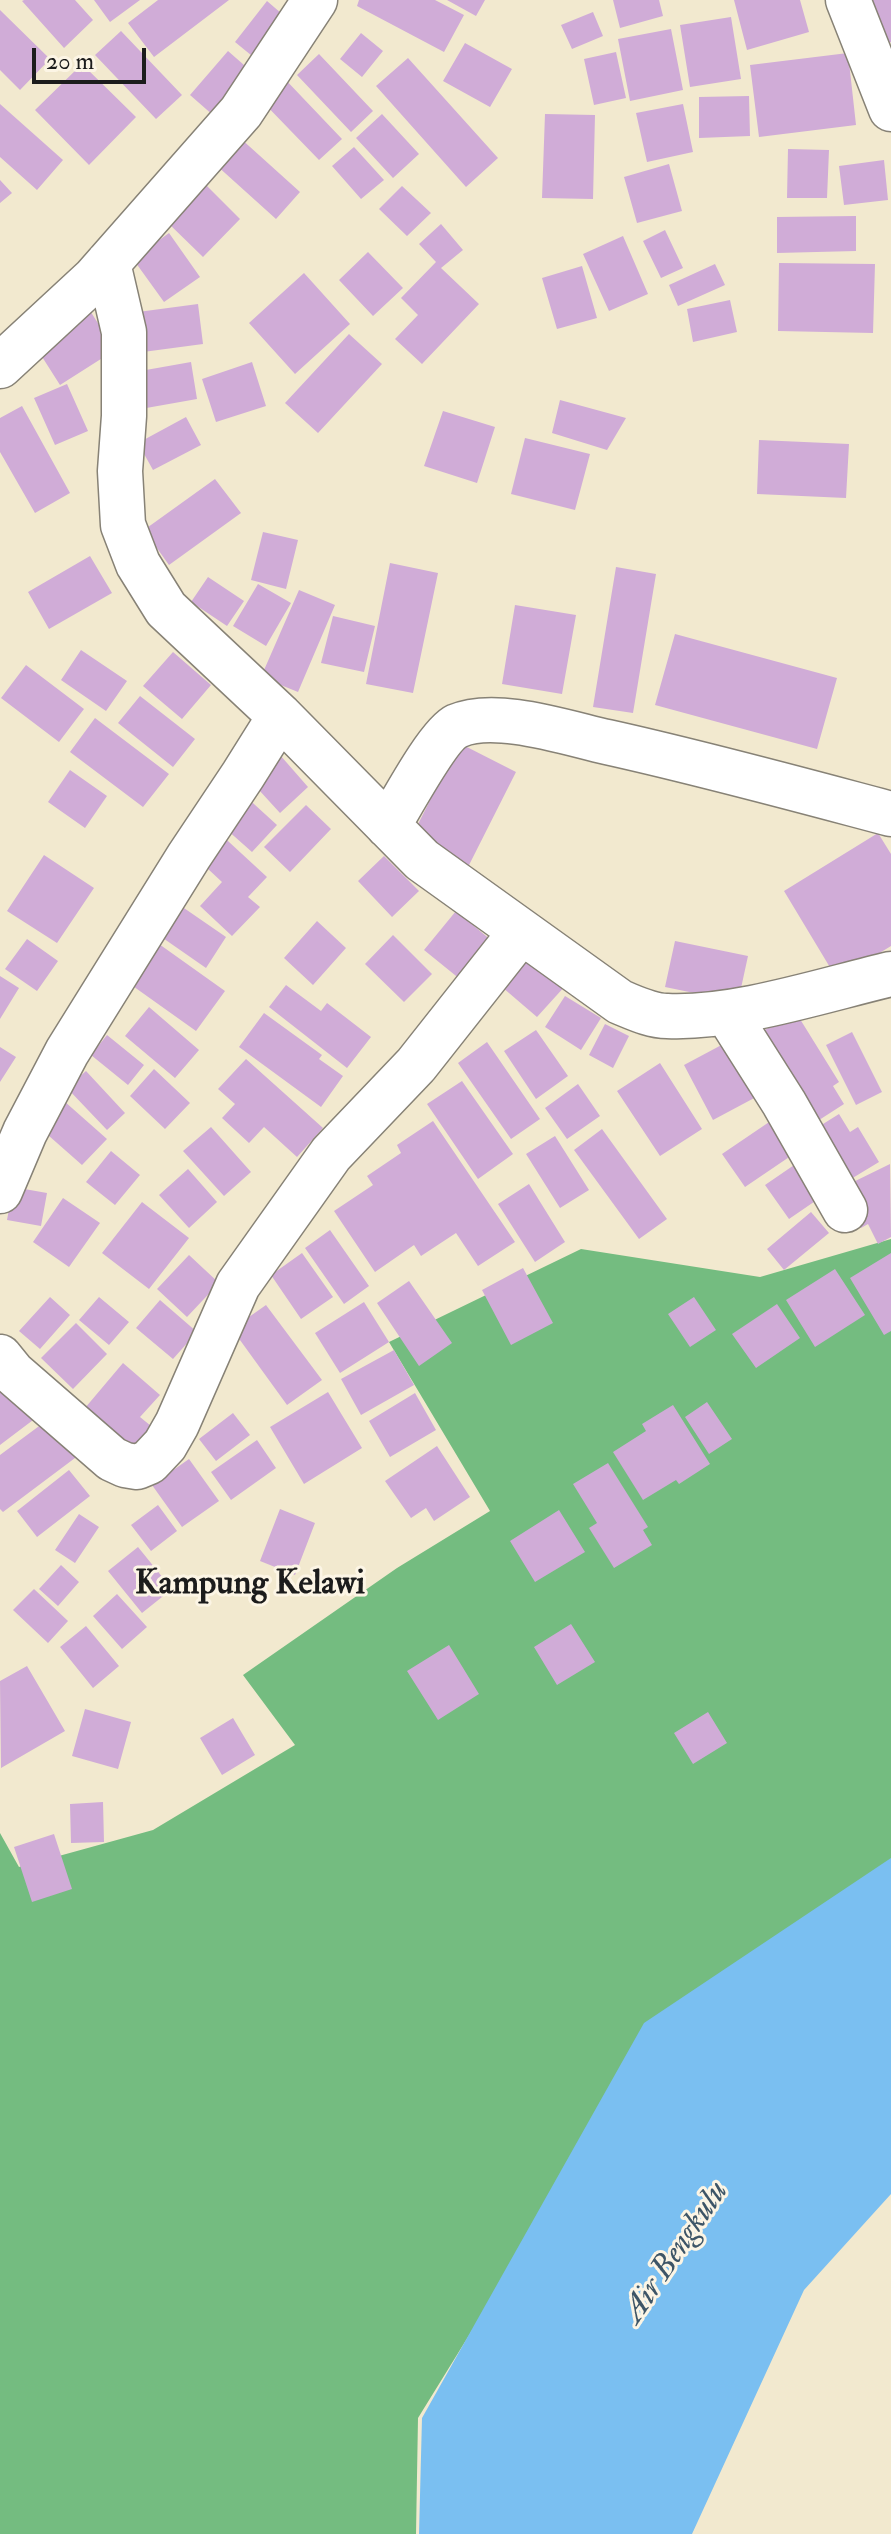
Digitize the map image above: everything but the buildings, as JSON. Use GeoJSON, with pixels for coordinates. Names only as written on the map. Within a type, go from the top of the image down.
{"type":"FeatureCollection","features":[{"type":"Feature","properties":{"kind":"street"},"geometry":{"type":"LineString","coordinates":[[0,366],[94,279],[241,112],[315,0]]}},
{"type":"Feature","properties":{"kind":"street"},"geometry":{"type":"LineString","coordinates":[[848,0],[891,109]]}},
{"type":"Feature","properties":{"kind":"street"},"geometry":{"type":"LineString","coordinates":[[108,263],[124,332],[124,416],[120,471],[123,525],[138,564],[166,609],[280,716],[422,860],[620,1002],[665,1016],[727,1013],[891,974]]}},
{"type":"Feature","properties":{"kind":"street"},"geometry":{"type":"LineString","coordinates":[[0,1191],[25,1132],[67,1052],[280,716]]}},
{"type":"Feature","properties":{"kind":"street"},"geometry":{"type":"LineString","coordinates":[[388,826],[449,730],[468,723],[491,721],[564,732],[668,755],[891,814]]}},
{"type":"Feature","properties":{"kind":"street"},"geometry":{"type":"LineString","coordinates":[[0,1357],[13,1373],[112,1459],[133,1467],[149,1462],[165,1445],[177,1424],[238,1285],[247,1272],[331,1154],[416,1065],[521,932]]}},
{"type":"Feature","properties":{"kind":"street"},"geometry":{"type":"LineString","coordinates":[[727,1013],[784,1103],[845,1210]]}},
{"type":"Feature","properties":{"kind":"green space"},"geometry":{"type":"Polygon","coordinates":[[[891,1239],[891,1875],[568,2175],[418,2418],[416,2534],[0,2534],[0,1833],[19,1867],[153,1830],[295,1745],[243,1675],[397,1568],[490,1511],[389,1342],[581,1249],[760,1277],[891,1239]]]}},
{"type":"Feature","properties":{"kind":"water","name":"Air Bengkulu"},"geometry":{"type":"Polygon","coordinates":[[[891,1858],[891,2194],[804,2290],[692,2534],[419,2534],[422,2418],[644,2023],[891,1858]]]}},
{"type":"Feature","properties":{"kind":"district","name":"Kampung Kelawi"},"geometry":{"type":"Point","coordinates":[250,1586]}}]}
